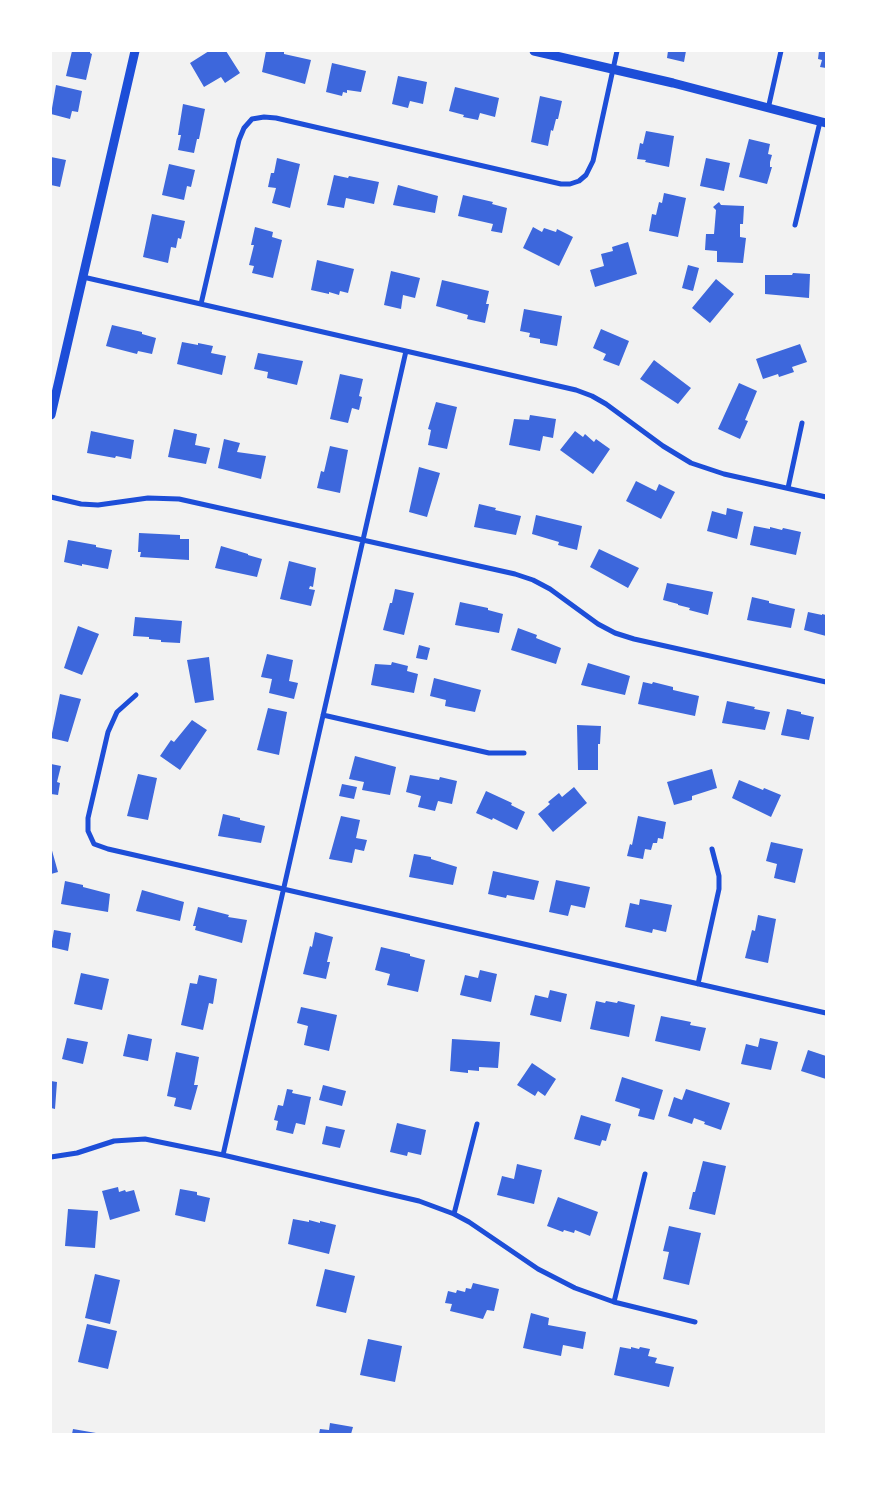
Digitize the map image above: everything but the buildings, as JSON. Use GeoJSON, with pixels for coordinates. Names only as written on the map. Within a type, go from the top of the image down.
{"type":"FeatureCollection","features":[{"type":"Feature","properties":{"kind":"street"},"geometry":{"type":"LineString","coordinates":[[51,415],[135,51]]}},
{"type":"Feature","properties":{"kind":"street"},"geometry":{"type":"LineString","coordinates":[[534,51],[673,83],[823,122],[795,225]]}},
{"type":"Feature","properties":{"kind":"street"},"geometry":{"type":"LineString","coordinates":[[201,304],[239,140],[244,128],[252,119],[276,118],[561,184],[570,184],[582,178],[590,170],[617,51]]}},
{"type":"Feature","properties":{"kind":"street"},"geometry":{"type":"LineString","coordinates":[[768,109],[781,51]]}},
{"type":"Feature","properties":{"kind":"street"},"geometry":{"type":"LineString","coordinates":[[83,277],[584,393],[606,404],[663,446],[691,462],[724,474],[826,497]]}},
{"type":"Feature","properties":{"kind":"street"},"geometry":{"type":"LineString","coordinates":[[222,1155],[406,351]]}},
{"type":"Feature","properties":{"kind":"street"},"geometry":{"type":"LineString","coordinates":[[788,488],[802,423]]}},
{"type":"Feature","properties":{"kind":"street"},"geometry":{"type":"LineString","coordinates":[[51,497],[82,504],[98,505],[148,498],[179,499],[515,574],[534,580],[557,593],[598,624],[625,636],[826,682]]}},
{"type":"Feature","properties":{"kind":"street"},"geometry":{"type":"LineString","coordinates":[[136,695],[117,712],[108,732],[88,818],[88,831],[94,844],[108,850],[826,1013]]}},
{"type":"Feature","properties":{"kind":"street"},"geometry":{"type":"LineString","coordinates":[[323,715],[489,753],[524,753]]}},
{"type":"Feature","properties":{"kind":"street"},"geometry":{"type":"LineString","coordinates":[[698,984],[719,889],[719,876],[712,849]]}},
{"type":"Feature","properties":{"kind":"street"},"geometry":{"type":"LineString","coordinates":[[454,1214],[477,1124]]}},
{"type":"Feature","properties":{"kind":"street"},"geometry":{"type":"LineString","coordinates":[[51,1158],[77,1153],[114,1141],[135,1138],[155,1140],[419,1201],[454,1214],[481,1229],[523,1260],[555,1279],[594,1296],[695,1322]]}},
{"type":"Feature","properties":{"kind":"street"},"geometry":{"type":"LineString","coordinates":[[614,1302],[645,1174]]}}]}
